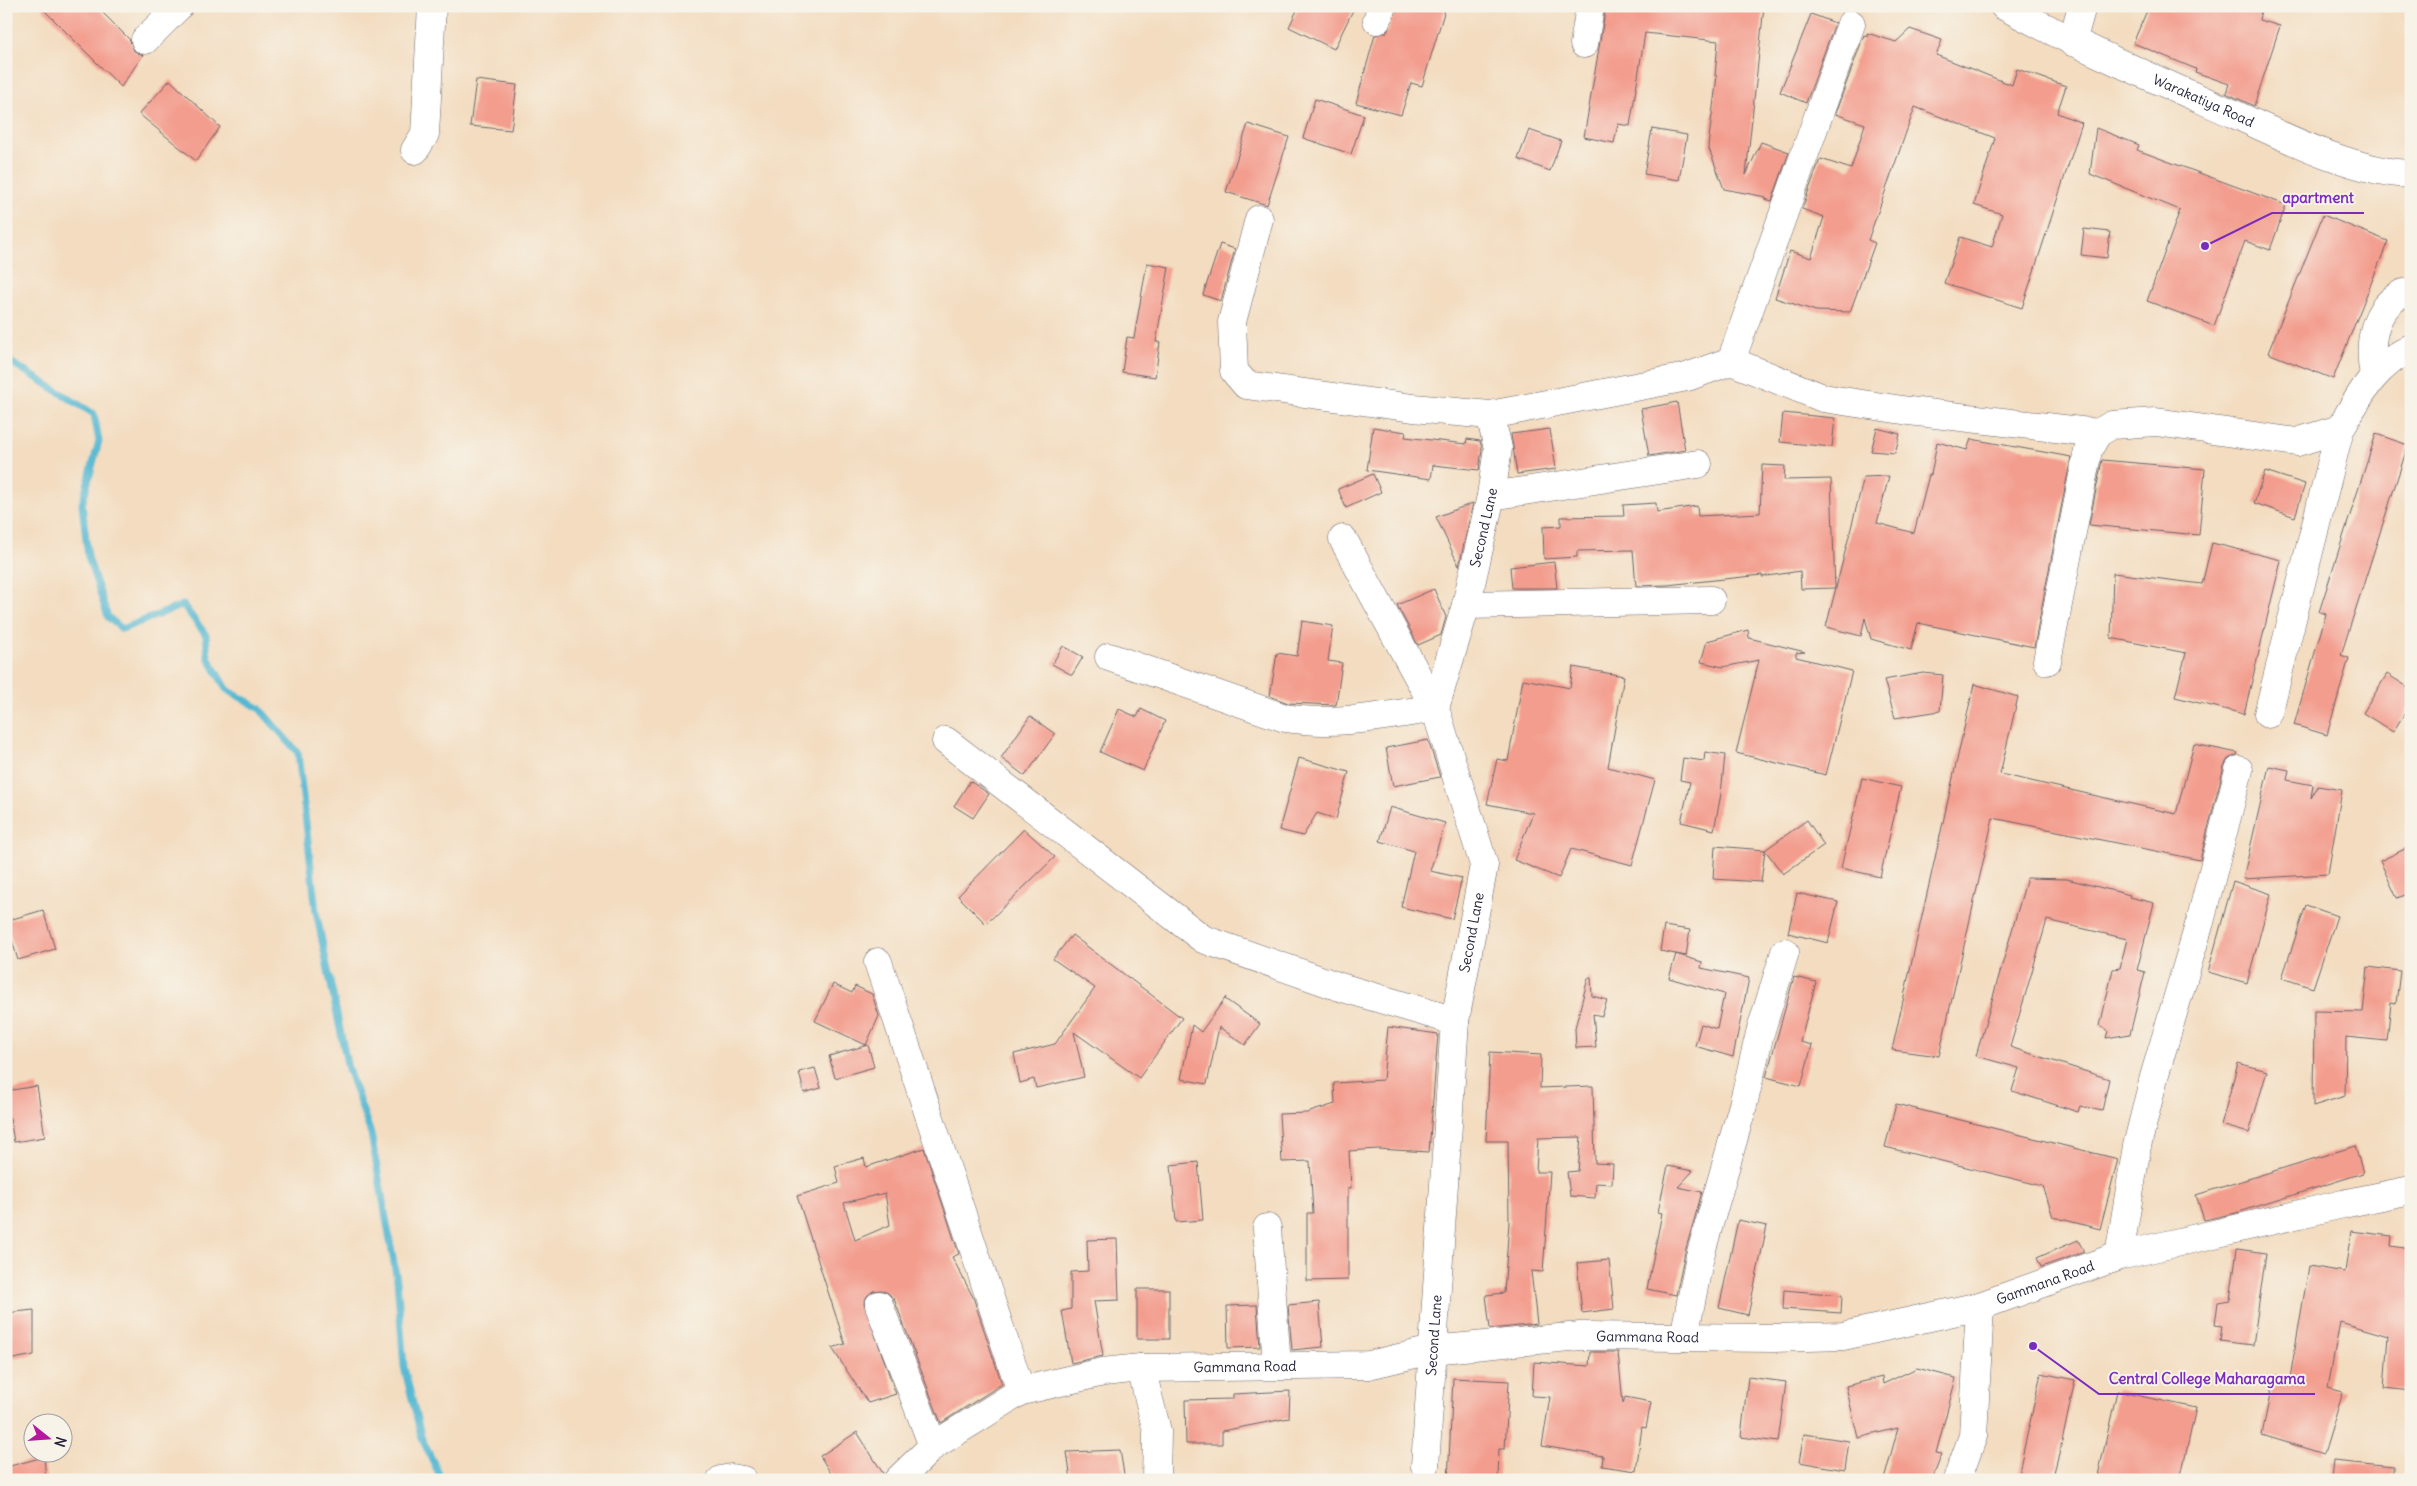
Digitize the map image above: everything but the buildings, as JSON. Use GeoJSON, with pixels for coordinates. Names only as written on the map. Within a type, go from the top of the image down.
{"type":"FeatureCollection","features":[{"type":"Feature","properties":{"kind":"street"},"geometry":{"type":"LineString","coordinates":[[145,40],[179,6]]}},
{"type":"Feature","properties":{"kind":"street"},"geometry":{"type":"LineString","coordinates":[[415,150],[425,134],[432,6]]}},
{"type":"Feature","properties":{"kind":"street"},"geometry":{"type":"LineString","coordinates":[[1584,44],[1590,6]]}},
{"type":"Feature","properties":{"kind":"street","name":"Warakatiya Road"},"geometry":{"type":"LineString","coordinates":[[2004,6],[2072,42],[2309,148],[2390,174],[2411,174]]}},
{"type":"Feature","properties":{"kind":"street"},"geometry":{"type":"LineString","coordinates":[[2072,42],[2082,6]]}},
{"type":"Feature","properties":{"kind":"street"},"geometry":{"type":"LineString","coordinates":[[1731,360],[1851,24]]}},
{"type":"Feature","properties":{"kind":"street"},"geometry":{"type":"LineString","coordinates":[[1259,219],[1232,322],[1234,371],[1246,386],[1413,408],[1490,415],[1687,377],[1731,360],[1823,398],[1909,411],[2098,434]]}},
{"type":"Feature","properties":{"kind":"street"},"geometry":{"type":"LineString","coordinates":[[2374,375],[2370,353],[2372,336],[2380,315],[2391,299],[2403,293],[2411,296]]}},
{"type":"Feature","properties":{"kind":"street"},"geometry":{"type":"LineString","coordinates":[[2268,714],[2340,430],[2368,381],[2391,358],[2411,348]]}},
{"type":"Feature","properties":{"kind":"street","name":"Second Lane"},"geometry":{"type":"LineString","coordinates":[[1425,1466],[1454,1021],[1484,865],[1435,708],[1466,605],[1492,496],[1498,448],[1490,415]]}},
{"type":"Feature","properties":{"kind":"street"},"geometry":{"type":"LineString","coordinates":[[2047,661],[2088,450],[2098,434],[2112,425],[2156,422],[2297,442],[2340,430]]}},
{"type":"Feature","properties":{"kind":"street"},"geometry":{"type":"LineString","coordinates":[[1492,496],[1698,464]]}},
{"type":"Feature","properties":{"kind":"street"},"geometry":{"type":"LineString","coordinates":[[1109,657],[1286,718],[1312,722],[1351,721],[1435,708],[1343,539]]}},
{"type":"Feature","properties":{"kind":"street"},"geometry":{"type":"LineString","coordinates":[[1466,605],[1711,600]]}},
{"type":"Feature","properties":{"kind":"street"},"geometry":{"type":"LineString","coordinates":[[946,742],[1203,939],[1340,987],[1454,1021]]}},
{"type":"Feature","properties":{"kind":"street"},"geometry":{"type":"LineString","coordinates":[[2119,1256],[2138,1146],[2154,1078],[2200,922],[2239,770]]}},
{"type":"Feature","properties":{"kind":"street"},"geometry":{"type":"LineString","coordinates":[[1684,1337],[1700,1256],[1743,1105],[1760,1032],[1784,952]]}},
{"type":"Feature","properties":{"kind":"street"},"geometry":{"type":"LineString","coordinates":[[878,962],[1021,1390]]}},
{"type":"Feature","properties":{"kind":"street","name":"Gammana Road"},"geometry":{"type":"LineString","coordinates":[[898,1480],[933,1446],[1021,1390],[1102,1372],[1141,1368],[1369,1365],[1432,1350],[1580,1336],[1843,1336],[1980,1306],[2119,1256],[2411,1190]]}},
{"type":"Feature","properties":{"kind":"street"},"geometry":{"type":"LineString","coordinates":[[1267,1228],[1277,1366]]}},
{"type":"Feature","properties":{"kind":"street"},"geometry":{"type":"LineString","coordinates":[[879,1305],[933,1446]]}},
{"type":"Feature","properties":{"kind":"street"},"geometry":{"type":"LineString","coordinates":[[1957,1480],[1973,1436],[1980,1306]]}},
{"type":"Feature","properties":{"kind":"street"},"geometry":{"type":"LineString","coordinates":[[1141,1368],[1157,1431],[1156,1480]]}},
{"type":"Feature","properties":{"kind":"street"},"geometry":{"type":"LineString","coordinates":[[721,1480],[743,1480]]}},
{"type":"Feature","properties":{"kind":"waterway"},"geometry":{"type":"LineString","coordinates":[[6,359],[94,414],[99,441],[82,504],[88,557],[108,617],[122,629],[183,605],[206,635],[208,657],[226,689],[259,708],[298,753],[316,911],[348,1069],[371,1134],[397,1280],[404,1367],[422,1439],[442,1480]]}},
{"type":"Feature","properties":{"kind":"place","name":"apartment"},"geometry":{"type":"Point","coordinates":[2205,246]}},
{"type":"Feature","properties":{"kind":"place","name":"Central College Maharagama"},"geometry":{"type":"Point","coordinates":[2033,1346]}}]}
